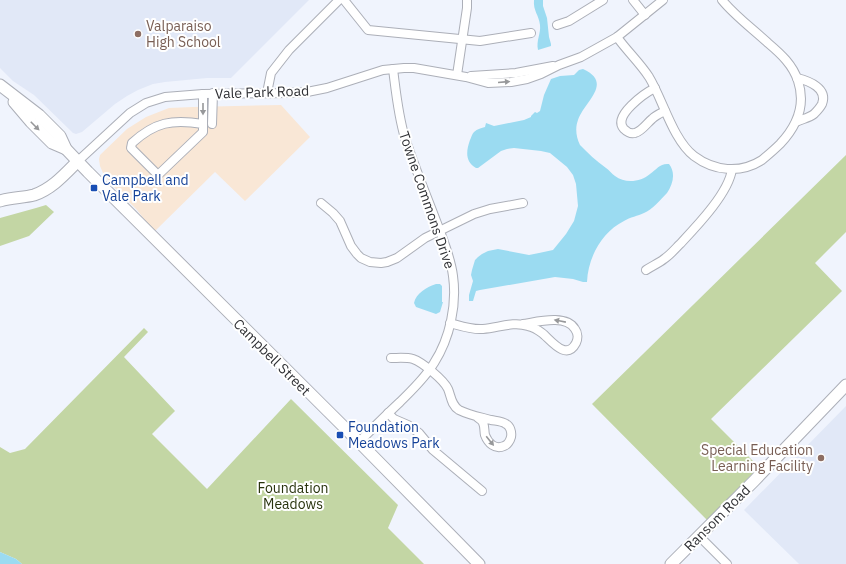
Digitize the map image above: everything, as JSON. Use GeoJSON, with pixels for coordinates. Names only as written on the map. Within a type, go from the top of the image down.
{"type":"FeatureCollection","features":[{"type":"Feature","properties":{"kind":"main road","name":"Campbell Street"},"geometry":{"type":"LineString","coordinates":[[0,86],[38,115],[60,136],[66,149],[479,564]]}},
{"type":"Feature","properties":{"kind":"main road"},"geometry":{"type":"LineString","coordinates":[[0,201],[33,195],[41,192],[59,180],[78,161]]}},
{"type":"Feature","properties":{"kind":"main road","name":"Ransom Road"},"geometry":{"type":"LineString","coordinates":[[671,564],[754,481],[846,385]]}},
{"type":"Feature","properties":{"kind":"street"},"geometry":{"type":"LineString","coordinates":[[267,93],[271,73],[289,50],[339,0]]}},
{"type":"Feature","properties":{"kind":"street"},"geometry":{"type":"LineString","coordinates":[[344,0],[368,30],[463,38],[480,41],[531,33]]}},
{"type":"Feature","properties":{"kind":"street"},"geometry":{"type":"LineString","coordinates":[[457,75],[467,0]]}},
{"type":"Feature","properties":{"kind":"street"},"geometry":{"type":"LineString","coordinates":[[557,25],[569,21],[602,0]]}},
{"type":"Feature","properties":{"kind":"street"},"geometry":{"type":"LineString","coordinates":[[633,0],[645,15]]}},
{"type":"Feature","properties":{"kind":"street","name":"Vale Park Road"},"geometry":{"type":"LineString","coordinates":[[78,161],[125,117],[140,106],[152,100],[165,97],[213,93],[298,93],[317,90],[393,69],[414,68],[466,77],[516,73],[559,65],[581,56],[617,37],[663,0]]}},
{"type":"Feature","properties":{"kind":"street"},"geometry":{"type":"LineString","coordinates":[[617,37],[646,72],[681,142],[693,155],[709,165],[722,168],[732,169],[751,165],[763,159],[774,150],[784,140],[796,122],[800,109],[800,88],[792,67],[784,57],[733,12],[722,0]]}},
{"type":"Feature","properties":{"kind":"street","name":"Towne Commons Drive"},"geometry":{"type":"LineString","coordinates":[[359,442],[419,383],[438,357],[450,323],[454,303],[453,276],[450,259],[402,126],[397,104],[393,69]]}},
{"type":"Feature","properties":{"kind":"street"},"geometry":{"type":"LineString","coordinates":[[796,122],[815,113],[823,101],[822,94],[814,84],[797,78]]}},
{"type":"Feature","properties":{"kind":"street"},"geometry":{"type":"LineString","coordinates":[[655,88],[641,96],[625,113],[621,119],[621,125],[628,132],[638,132],[652,118],[665,110]]}},
{"type":"Feature","properties":{"kind":"street"},"geometry":{"type":"LineString","coordinates":[[212,124],[213,93]]}},
{"type":"Feature","properties":{"kind":"street"},"geometry":{"type":"LineString","coordinates":[[203,94],[203,124],[203,132],[158,175],[132,148],[132,143],[141,135],[163,124],[177,122],[203,124]]}},
{"type":"Feature","properties":{"kind":"street"},"geometry":{"type":"LineString","coordinates":[[646,270],[664,259],[705,216],[719,198],[730,178],[732,169]]}},
{"type":"Feature","properties":{"kind":"street"},"geometry":{"type":"LineString","coordinates":[[321,203],[340,220],[354,251],[361,258],[370,262],[381,263],[392,261],[425,238],[474,214],[523,203]]}},
{"type":"Feature","properties":{"kind":"street"},"geometry":{"type":"LineString","coordinates":[[450,323],[474,329],[483,329],[509,324],[524,324],[552,320],[566,322],[573,325],[577,332],[576,344],[572,348],[563,350],[557,347],[542,332],[524,324]]}},
{"type":"Feature","properties":{"kind":"street"},"geometry":{"type":"LineString","coordinates":[[391,358],[414,359],[422,364],[443,382],[447,388],[451,401],[456,408],[461,411],[477,417],[507,424],[511,430],[511,437],[508,444],[498,447],[491,444],[486,436],[483,423],[477,417]]}},
{"type":"Feature","properties":{"kind":"street"},"geometry":{"type":"LineString","coordinates":[[388,413],[394,419],[408,425],[419,433],[433,450],[482,492]]}},
{"type":"Feature","properties":{"kind":"street"},"geometry":{"type":"LineString","coordinates":[[699,536],[727,564]]}},
{"type":"Feature","properties":{"kind":"shaded area","name":"Valparaiso High School"},"geometry":{"type":"Polygon","coordinates":[[[0,0],[309,0],[231,78],[207,78],[153,84],[127,96],[115,104],[82,132],[76,134],[73,133],[34,95],[13,81],[0,68],[0,0]]]}},
{"type":"Feature","properties":{"kind":"shaded area"},"geometry":{"type":"Polygon","coordinates":[[[281,105],[310,137],[245,201],[215,172],[154,232],[137,210],[111,184],[100,166],[100,155],[127,129],[146,117],[169,108],[281,105]]]}},
{"type":"Feature","properties":{"kind":"shaded area","name":"Special Education Learning Facility"},"geometry":{"type":"Polygon","coordinates":[[[846,406],[846,564],[799,564],[744,510],[846,406]]]}},
{"type":"Feature","properties":{"kind":"green space"},"geometry":{"type":"Polygon","coordinates":[[[846,155],[846,232],[815,263],[842,291],[711,419],[759,467],[707,520],[592,404],[846,155]]]}},
{"type":"Feature","properties":{"kind":"green space"},"geometry":{"type":"Polygon","coordinates":[[[46,205],[54,212],[29,236],[0,246],[0,218],[46,205]]]}},
{"type":"Feature","properties":{"kind":"green space","name":"Foundation Meadows"},"geometry":{"type":"Polygon","coordinates":[[[144,328],[148,332],[124,357],[175,411],[152,434],[207,489],[291,399],[398,505],[388,528],[424,564],[22,564],[16,559],[0,552],[0,447],[10,453],[25,449],[144,328]]]}},
{"type":"Feature","properties":{"kind":"water"},"geometry":{"type":"Polygon","coordinates":[[[534,0],[543,0],[551,44],[551,46],[538,50],[540,25],[534,7],[534,0]]]}},
{"type":"Feature","properties":{"kind":"water"},"geometry":{"type":"Polygon","coordinates":[[[583,69],[592,74],[596,80],[597,87],[581,113],[576,126],[576,132],[580,145],[599,163],[619,179],[623,180],[633,181],[642,179],[661,165],[669,164],[673,178],[669,190],[647,212],[626,220],[609,232],[593,255],[587,282],[555,277],[476,291],[473,301],[469,301],[473,281],[471,275],[472,270],[475,260],[478,257],[488,251],[498,249],[529,255],[553,250],[574,221],[578,206],[576,184],[573,175],[567,167],[550,153],[514,148],[507,149],[501,151],[476,168],[472,166],[467,156],[472,135],[477,130],[485,127],[486,123],[494,126],[524,120],[531,117],[535,112],[537,113],[540,111],[544,95],[551,79],[560,76],[574,75],[579,70],[583,69]]]}},
{"type":"Feature","properties":{"kind":"water"},"geometry":{"type":"Polygon","coordinates":[[[436,284],[440,284],[442,286],[443,302],[440,312],[436,314],[416,307],[414,303],[419,293],[436,284]]]}},
{"type":"Feature","properties":{"kind":"water"},"geometry":{"type":"Polygon","coordinates":[[[0,552],[16,559],[22,564],[0,564],[0,552]]]}},
{"type":"Feature","properties":{"kind":"place","name":"Valparaiso High School"},"geometry":{"type":"Point","coordinates":[138,34]}},
{"type":"Feature","properties":{"kind":"place","name":"Campbell and Vale Park"},"geometry":{"type":"Point","coordinates":[94,188]}},
{"type":"Feature","properties":{"kind":"place","name":"Foundation Meadows Park"},"geometry":{"type":"Point","coordinates":[340,435]}},
{"type":"Feature","properties":{"kind":"place","name":"Special Education Learning Facility"},"geometry":{"type":"Point","coordinates":[821,458]}}]}
